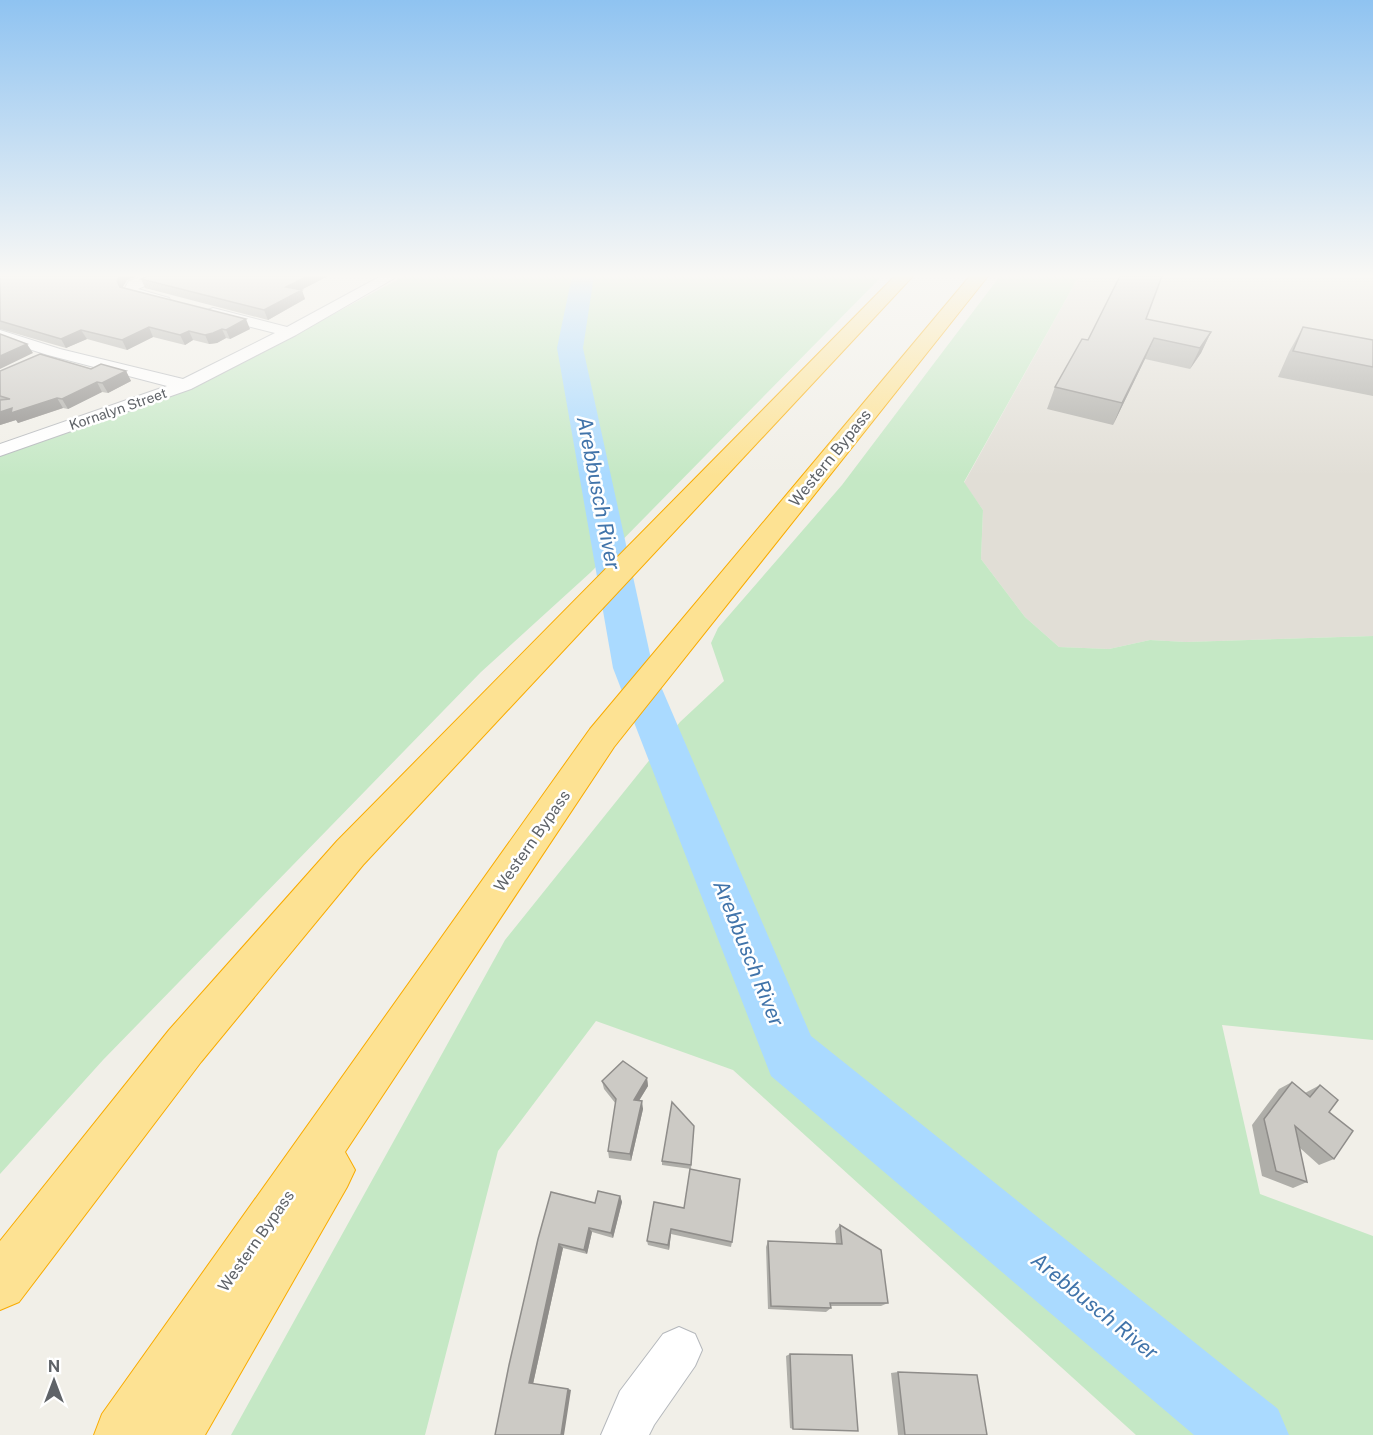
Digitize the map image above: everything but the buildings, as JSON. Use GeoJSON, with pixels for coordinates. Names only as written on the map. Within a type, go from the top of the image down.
{"type":"FeatureCollection","features":[{"type":"Feature","properties":{"kind":"highway"},"geometry":{"type":"LineString","coordinates":[[0,1250],[185,1046],[350,852],[840,343]]}},
{"type":"Feature","properties":{"kind":"highway","name":"Western Bypass"},"geometry":{"type":"LineString","coordinates":[[123,1435],[602,738],[924,343]]}},
{"type":"Feature","properties":{"kind":"highway"},"geometry":{"type":"LineString","coordinates":[[172,1435],[489,903]]}},
{"type":"Feature","properties":{"kind":"highway"},"geometry":{"type":"LineString","coordinates":[[0,1283],[185,1046]]}},
{"type":"Feature","properties":{"kind":"street"},"geometry":{"type":"LineString","coordinates":[[25,343],[185,385]]}},
{"type":"Feature","properties":{"kind":"street","name":"Kornalyn Street"},"geometry":{"type":"LineString","coordinates":[[0,450],[185,385],[269,343]]}},
{"type":"Feature","properties":{"kind":"street"},"geometry":{"type":"LineString","coordinates":[[34,362],[54,352]]}},
{"type":"Feature","properties":{"kind":"street"},"geometry":{"type":"LineString","coordinates":[[625,1435],[638,1408],[679,1350]]}},
{"type":"Feature","properties":{"kind":"shaded area"},"geometry":{"type":"Polygon","coordinates":[[[1042,343],[1373,343],[1373,636],[1186,642],[1150,640],[1109,649],[1059,647],[1025,617],[981,559],[983,510],[964,483],[1042,343]]]}},
{"type":"Feature","properties":{"kind":"green space"},"geometry":{"type":"Polygon","coordinates":[[[280,343],[816,343],[591,572],[481,672],[103,1060],[0,1174],[0,456],[181,392],[280,343]]]}},
{"type":"Feature","properties":{"kind":"green space"},"geometry":{"type":"Polygon","coordinates":[[[949,343],[1042,343],[964,482],[983,510],[981,559],[1025,617],[1059,647],[1109,649],[1150,640],[1186,642],[1373,636],[1373,1040],[1222,1025],[1260,1194],[1373,1236],[1373,1435],[1136,1435],[733,1070],[596,1021],[498,1151],[425,1435],[231,1435],[505,940],[680,722],[724,681],[711,643],[718,628],[842,485],[949,343]]]}},
{"type":"Feature","properties":{"kind":"waterway","name":"Arebbusch River"},"geometry":{"type":"LineString","coordinates":[[571,343],[570,348],[633,668],[791,1056],[1252,1435]]}}]}
